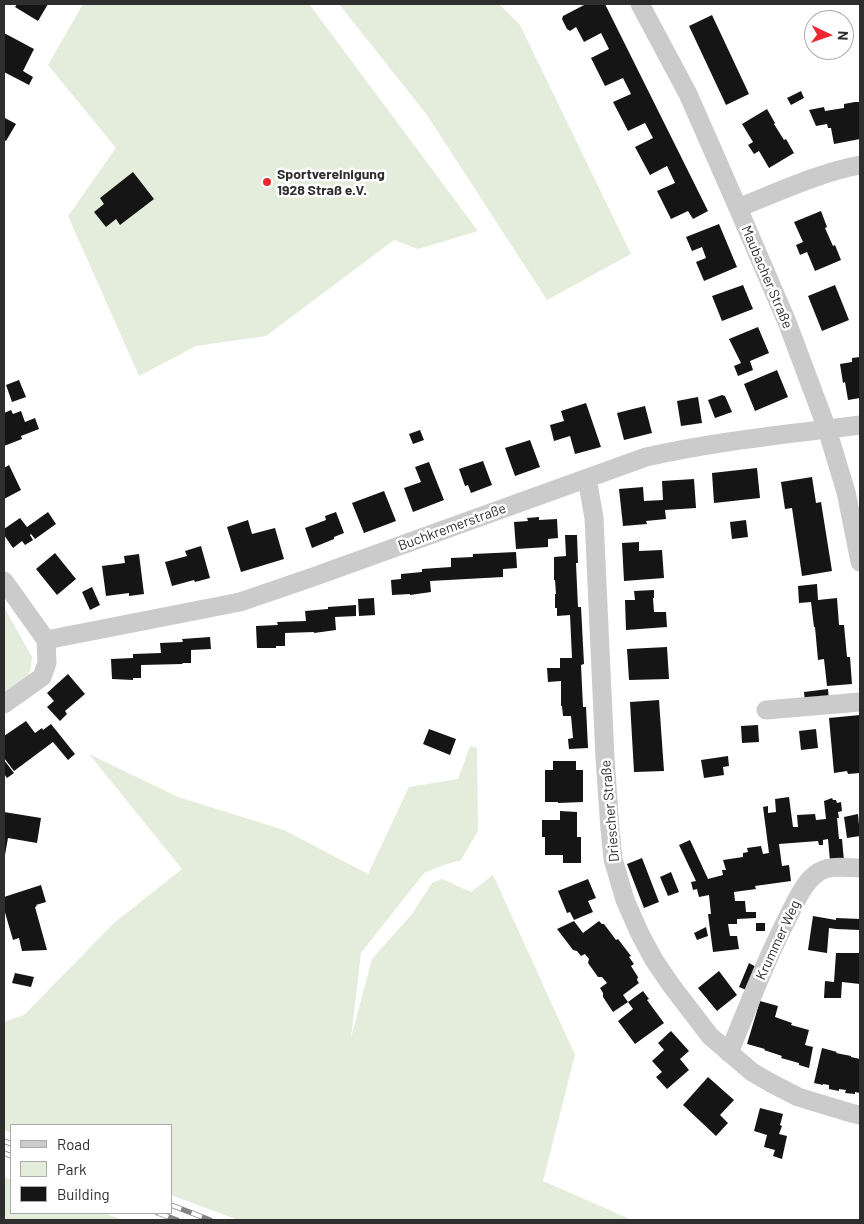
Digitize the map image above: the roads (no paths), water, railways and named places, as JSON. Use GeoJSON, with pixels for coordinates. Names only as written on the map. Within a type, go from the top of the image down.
{"type":"FeatureCollection","features":[{"type":"Feature","properties":{"kind":"street","name":"Maubacher Straße"},"geometry":{"type":"LineString","coordinates":[[640,4],[688,94],[786,322],[827,429],[846,492],[860,562]]}},
{"type":"Feature","properties":{"kind":"street"},"geometry":{"type":"LineString","coordinates":[[738,208],[824,174],[860,166]]}},
{"type":"Feature","properties":{"kind":"street","name":"Buchkremerstraße"},"geometry":{"type":"LineString","coordinates":[[46,640],[240,602],[646,458],[683,449],[860,425]]}},
{"type":"Feature","properties":{"kind":"street","name":"Driescher Straße"},"geometry":{"type":"LineString","coordinates":[[587,478],[594,518],[605,758],[613,859],[625,900],[654,960],[705,1029],[729,1053],[752,1072],[798,1097],[851,1114],[860,1115]]}},
{"type":"Feature","properties":{"kind":"street"},"geometry":{"type":"LineString","coordinates":[[4,581],[46,640],[47,664],[42,677],[4,704]]}},
{"type":"Feature","properties":{"kind":"street"},"geometry":{"type":"LineString","coordinates":[[766,710],[860,702]]}},
{"type":"Feature","properties":{"kind":"street","name":"Krummer Weg"},"geometry":{"type":"LineString","coordinates":[[729,1053],[778,935],[799,895],[810,879],[816,873],[833,867],[860,868]]}},
{"type":"Feature","properties":{"kind":"railway"},"geometry":{"type":"LineString","coordinates":[[4,1141],[10,1144]]}},
{"type":"Feature","properties":{"kind":"railway"},"geometry":{"type":"LineString","coordinates":[[4,1153],[10,1156]]}},
{"type":"Feature","properties":{"kind":"railway"},"geometry":{"type":"LineString","coordinates":[[172,1205],[210,1220]]}},
{"type":"Feature","properties":{"kind":"railway"},"geometry":{"type":"LineString","coordinates":[[161,1214],[177,1220]]}},
{"type":"Feature","properties":{"kind":"place","name":"Sportvereinigung 1928 Straß e.V."},"geometry":{"type":"Point","coordinates":[267,182]}}]}
